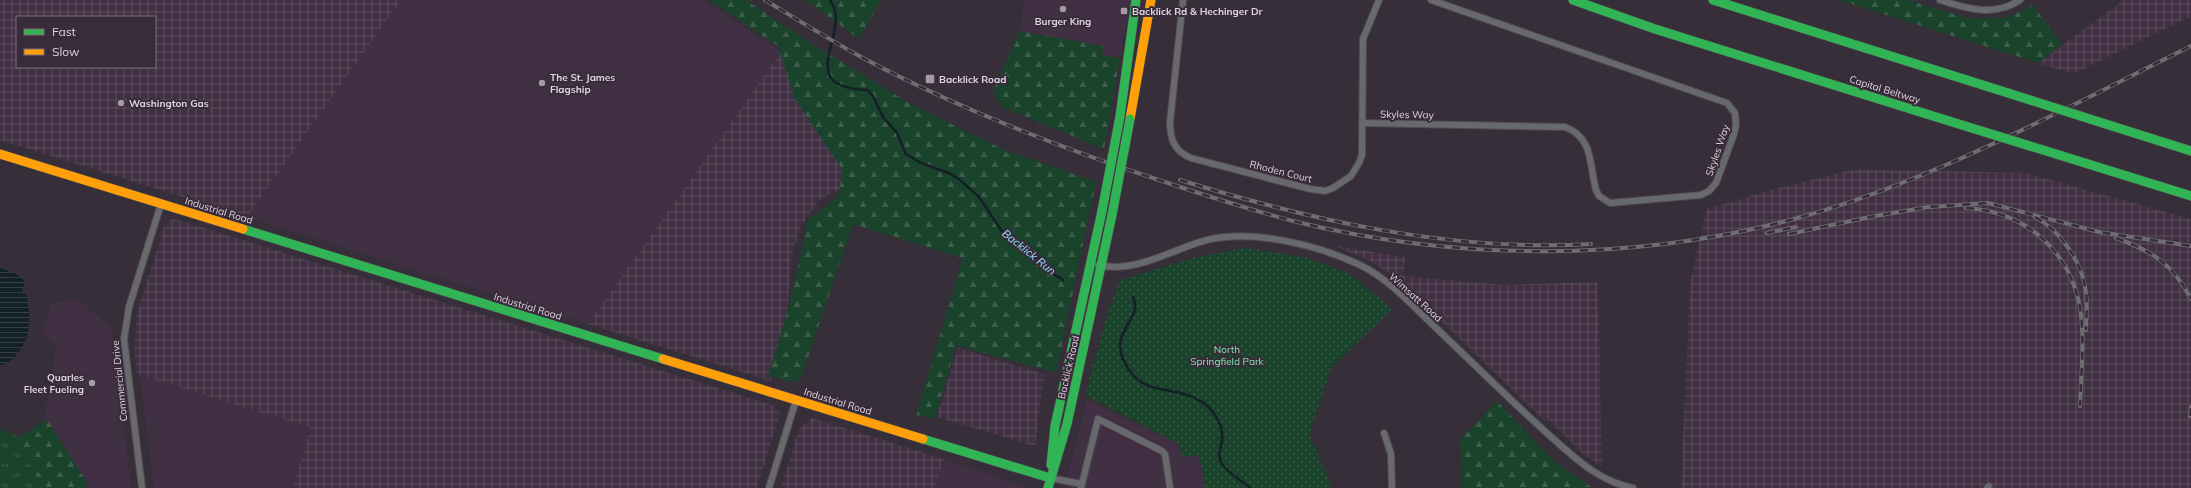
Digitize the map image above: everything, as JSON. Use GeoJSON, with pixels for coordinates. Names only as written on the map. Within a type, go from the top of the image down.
{"type":"FeatureCollection","features":[{"type":"Feature","properties":{"kind":"main road","name":"Backlick Road"},"geometry":{"type":"LineString","coordinates":[[1048,488],[1055,426],[1092,264],[1120,116],[1136,0]]}},
{"type":"Feature","properties":{"kind":"main road","name":"Backlick Road"},"geometry":{"type":"LineString","coordinates":[[1050,478],[1067,424],[1102,266],[1151,0]]}},
{"type":"Feature","properties":{"kind":"main road"},"geometry":{"type":"LineString","coordinates":[[1567,0],[1609,14]]}},
{"type":"Feature","properties":{"kind":"main road","name":"Capital Beltway"},"geometry":{"type":"LineString","coordinates":[[1573,0],[1609,14],[2191,196]]}},
{"type":"Feature","properties":{"kind":"main road"},"geometry":{"type":"LineString","coordinates":[[1713,0],[2191,151]]}},
{"type":"Feature","properties":{"kind":"main road"},"geometry":{"type":"LineString","coordinates":[[1720,0],[1752,13]]}},
{"type":"Feature","properties":{"kind":"main road","name":"Industrial Road"},"geometry":{"type":"LineString","coordinates":[[0,154],[1050,478]]}},
{"type":"Feature","properties":{"kind":"street","name":"Rhoden Court"},"geometry":{"type":"LineString","coordinates":[[1183,0],[1170,122],[1173,143],[1180,152],[1198,160],[1310,189],[1325,190],[1343,183],[1351,176],[1362,155],[1363,39],[1378,0]]}},
{"type":"Feature","properties":{"kind":"street","name":"Skyles Way"},"geometry":{"type":"LineString","coordinates":[[1362,123],[1565,127],[1574,130],[1584,140],[1596,190],[1599,196],[1610,203],[1701,194],[1709,191],[1716,183],[1736,125],[1735,113],[1727,103],[1431,0]]}},
{"type":"Feature","properties":{"kind":"street"},"geometry":{"type":"LineString","coordinates":[[1940,0],[1988,11],[2007,7],[2020,0]]}},
{"type":"Feature","properties":{"kind":"street","name":"Commercial Drive"},"geometry":{"type":"LineString","coordinates":[[142,488],[124,339],[129,307],[161,204]]}},
{"type":"Feature","properties":{"kind":"street","name":"Wimsatt Road"},"geometry":{"type":"LineString","coordinates":[[1092,264],[1115,267],[1138,263],[1207,240],[1242,236],[1264,238],[1310,248],[1361,265],[1401,294],[1530,420],[1580,463],[1601,477],[1633,488]]}},
{"type":"Feature","properties":{"kind":"street"},"geometry":{"type":"LineString","coordinates":[[769,488],[796,400]]}},
{"type":"Feature","properties":{"kind":"street"},"geometry":{"type":"LineString","coordinates":[[1050,478],[1081,486],[1098,419],[1162,451],[1165,454],[1170,488]]}},
{"type":"Feature","properties":{"kind":"street"},"geometry":{"type":"LineString","coordinates":[[1384,433],[1392,454],[1392,488]]}},
{"type":"Feature","properties":{"kind":"shaded area"},"geometry":{"type":"Polygon","coordinates":[[[0,0],[401,0],[247,217],[0,140],[0,0]]]}},
{"type":"Feature","properties":{"kind":"shaded area"},"geometry":{"type":"Polygon","coordinates":[[[401,0],[704,0],[781,52],[588,324],[247,217],[401,0]]]}},
{"type":"Feature","properties":{"kind":"shaded area"},"geometry":{"type":"Polygon","coordinates":[[[1025,0],[1131,0],[1120,58],[1102,55],[1103,47],[1019,31],[1025,0]]]}},
{"type":"Feature","properties":{"kind":"shaded area"},"geometry":{"type":"Polygon","coordinates":[[[2124,0],[2191,0],[2191,16],[2073,74],[2038,63],[2124,0]]]}},
{"type":"Feature","properties":{"kind":"shaded area"},"geometry":{"type":"Polygon","coordinates":[[[781,52],[851,183],[819,200],[799,229],[791,259],[786,330],[771,381],[588,324],[781,52]]]}},
{"type":"Feature","properties":{"kind":"shaded area"},"geometry":{"type":"Polygon","coordinates":[[[1855,169],[2026,173],[2191,219],[2191,488],[1681,488],[1690,283],[1707,209],[1771,190],[1855,169]]]}},
{"type":"Feature","properties":{"kind":"shaded area"},"geometry":{"type":"Polygon","coordinates":[[[175,219],[772,405],[780,413],[757,488],[293,488],[311,428],[137,374],[134,350],[137,314],[164,227],[168,221],[175,219]]]}},
{"type":"Feature","properties":{"kind":"shaded area"},"geometry":{"type":"Polygon","coordinates":[[[1335,246],[1405,257],[1403,276],[1504,285],[1598,282],[1602,467],[1581,452],[1545,417],[1545,421],[1397,278],[1369,260],[1335,246]]]}},
{"type":"Feature","properties":{"kind":"shaded area"},"geometry":{"type":"Polygon","coordinates":[[[0,268],[16,274],[25,281],[22,291],[28,297],[29,329],[24,343],[18,353],[5,364],[0,365],[0,268]]]}},
{"type":"Feature","properties":{"kind":"shaded area"},"geometry":{"type":"Polygon","coordinates":[[[78,299],[112,329],[131,488],[76,488],[40,432],[51,387],[56,346],[41,332],[52,303],[78,299]]]}},
{"type":"Feature","properties":{"kind":"shaded area"},"geometry":{"type":"Polygon","coordinates":[[[958,348],[1044,374],[1035,446],[937,417],[958,348]]]}},
{"type":"Feature","properties":{"kind":"shaded area"},"geometry":{"type":"Polygon","coordinates":[[[140,375],[311,428],[293,488],[154,488],[140,375]]]}},
{"type":"Feature","properties":{"kind":"shaded area"},"geometry":{"type":"Polygon","coordinates":[[[1087,400],[1241,474],[1239,488],[1064,488],[1087,400]]]}},
{"type":"Feature","properties":{"kind":"shaded area"},"geometry":{"type":"Polygon","coordinates":[[[812,418],[944,459],[934,488],[781,488],[799,429],[812,418]]]}},
{"type":"Feature","properties":{"kind":"shaded area"},"geometry":{"type":"Polygon","coordinates":[[[944,459],[979,470],[1028,488],[934,488],[944,459]]]}},
{"type":"Feature","properties":{"kind":"green space"},"geometry":{"type":"Polygon","coordinates":[[[709,0],[746,0],[814,45],[909,103],[1005,150],[1096,182],[1056,373],[956,345],[935,419],[916,415],[963,258],[853,224],[801,378],[795,382],[768,376],[792,296],[808,220],[839,196],[842,169],[795,99],[778,46],[709,0]]]}},
{"type":"Feature","properties":{"kind":"green space"},"geometry":{"type":"Polygon","coordinates":[[[805,0],[881,0],[859,39],[805,0]]]}},
{"type":"Feature","properties":{"kind":"green space"},"geometry":{"type":"Polygon","coordinates":[[[1839,0],[1908,0],[1967,18],[2005,18],[2033,5],[2062,44],[2038,63],[1839,0]]]}},
{"type":"Feature","properties":{"kind":"green space"},"geometry":{"type":"Polygon","coordinates":[[[1019,31],[1103,46],[1102,55],[1120,58],[1104,149],[1002,107],[993,92],[1019,31]]]}},
{"type":"Feature","properties":{"kind":"green space","name":"North Springfield Park"},"geometry":{"type":"Polygon","coordinates":[[[1245,248],[1304,257],[1350,274],[1392,309],[1331,368],[1309,434],[1332,488],[1205,488],[1199,455],[1182,457],[1179,444],[1085,395],[1107,315],[1120,280],[1194,258],[1245,248]]]}},
{"type":"Feature","properties":{"kind":"green space"},"geometry":{"type":"Polygon","coordinates":[[[1497,401],[1553,460],[1592,488],[1462,488],[1460,440],[1497,401]]]}},
{"type":"Feature","properties":{"kind":"green space"},"geometry":{"type":"Polygon","coordinates":[[[47,419],[85,479],[88,488],[41,488],[20,437],[47,419]]]}},
{"type":"Feature","properties":{"kind":"green space"},"geometry":{"type":"Polygon","coordinates":[[[0,429],[20,437],[41,488],[0,488],[0,429]]]}},
{"type":"Feature","properties":{"kind":"waterway","name":"Backlick Run"},"geometry":{"type":"LineString","coordinates":[[830,0],[835,13],[835,27],[828,69],[832,79],[844,87],[867,90],[873,96],[883,117],[897,133],[906,154],[921,163],[951,174],[960,180],[979,197],[1001,230],[1035,256],[1046,269],[1063,280]]}},
{"type":"Feature","properties":{"kind":"waterway","name":"Backlick Run"},"geometry":{"type":"LineString","coordinates":[[1133,297],[1135,305],[1134,312],[1121,340],[1120,349],[1123,359],[1139,381],[1158,389],[1190,396],[1202,402],[1210,409],[1220,424],[1222,441],[1219,454],[1223,466],[1250,488]]}},
{"type":"Feature","properties":{"kind":"railway"},"geometry":{"type":"LineString","coordinates":[[765,0],[863,58],[935,94],[971,110],[1083,154],[1227,202],[1297,222],[1358,235],[1420,244],[1483,250],[1546,251],[1609,249],[1671,243],[1733,233],[1794,219],[1897,185],[1947,164],[2046,119],[2191,46]]}},
{"type":"Feature","properties":{"kind":"railway"},"geometry":{"type":"LineString","coordinates":[[1180,180],[1281,208],[1383,230],[1435,238],[1486,243],[1539,245],[1591,244]]}},
{"type":"Feature","properties":{"kind":"railway"},"geometry":{"type":"LineString","coordinates":[[1789,234],[1875,216],[1928,207],[1988,203],[2099,232],[2191,246]]}},
{"type":"Feature","properties":{"kind":"railway"},"geometry":{"type":"LineString","coordinates":[[1966,208],[1987,211],[2007,217],[2025,226],[2041,237],[2055,252],[2066,268],[2075,287],[2080,308],[2082,332],[2080,406]]}},
{"type":"Feature","properties":{"kind":"railway"},"geometry":{"type":"LineString","coordinates":[[2035,217],[2045,223],[2062,239],[2080,270],[2087,298],[2086,330]]}},
{"type":"Feature","properties":{"kind":"railway"},"geometry":{"type":"LineString","coordinates":[[1767,233],[1796,227]]}},
{"type":"Feature","properties":{"kind":"railway"},"geometry":{"type":"LineString","coordinates":[[2116,238],[2140,248],[2160,260],[2177,277],[2191,299]]}},
{"type":"Feature","properties":{"kind":"railway"},"geometry":{"type":"LineString","coordinates":[[2190,416],[2191,407]]}},
{"type":"Feature","properties":{"kind":"traffic: fast"},"geometry":{"type":"LineString","coordinates":[[1120,116],[1136,0]]}},
{"type":"Feature","properties":{"kind":"traffic: fast"},"geometry":{"type":"LineString","coordinates":[[1573,0],[1655,29],[1949,121]]}},
{"type":"Feature","properties":{"kind":"traffic: fast"},"geometry":{"type":"LineString","coordinates":[[1713,0],[2008,93]]}},
{"type":"Feature","properties":{"kind":"traffic: fast"},"geometry":{"type":"LineString","coordinates":[[2008,93],[2112,126]]}},
{"type":"Feature","properties":{"kind":"traffic: fast"},"geometry":{"type":"LineString","coordinates":[[1102,211],[1120,116]]}},
{"type":"Feature","properties":{"kind":"traffic: fast"},"geometry":{"type":"LineString","coordinates":[[1112,215],[1130,119]]}},
{"type":"Feature","properties":{"kind":"traffic: fast"},"geometry":{"type":"LineString","coordinates":[[1949,121],[2056,154]]}},
{"type":"Feature","properties":{"kind":"traffic: fast"},"geometry":{"type":"LineString","coordinates":[[2112,126],[2191,151]]}},
{"type":"Feature","properties":{"kind":"traffic: fast"},"geometry":{"type":"LineString","coordinates":[[2056,154],[2191,196]]}},
{"type":"Feature","properties":{"kind":"traffic: fast"},"geometry":{"type":"LineString","coordinates":[[1051,465],[1055,426],[1102,211]]}},
{"type":"Feature","properties":{"kind":"traffic: fast"},"geometry":{"type":"LineString","coordinates":[[1048,488],[1067,424],[1112,215]]}},
{"type":"Feature","properties":{"kind":"traffic: fast"},"geometry":{"type":"LineString","coordinates":[[243,229],[663,359]]}},
{"type":"Feature","properties":{"kind":"traffic: fast"},"geometry":{"type":"LineString","coordinates":[[923,439],[1050,478]]}},
{"type":"Feature","properties":{"kind":"traffic: slow"},"geometry":{"type":"LineString","coordinates":[[1130,119],[1151,0]]}},
{"type":"Feature","properties":{"kind":"traffic: slow"},"geometry":{"type":"LineString","coordinates":[[0,154],[243,229]]}},
{"type":"Feature","properties":{"kind":"traffic: slow"},"geometry":{"type":"LineString","coordinates":[[663,359],[923,439]]}},
{"type":"Feature","properties":{"kind":"place","name":"Burger King"},"geometry":{"type":"Point","coordinates":[1063,9]}},
{"type":"Feature","properties":{"kind":"place","name":"Backlick Rd & Hechinger Dr"},"geometry":{"type":"Point","coordinates":[1124,11]}},
{"type":"Feature","properties":{"kind":"place","name":"Backlick Road"},"geometry":{"type":"Point","coordinates":[930,79]}},
{"type":"Feature","properties":{"kind":"place","name":"The St. James Flagship"},"geometry":{"type":"Point","coordinates":[542,83]}},
{"type":"Feature","properties":{"kind":"place","name":"Washington Gas"},"geometry":{"type":"Point","coordinates":[121,103]}},
{"type":"Feature","properties":{"kind":"place","name":"Quarles Fleet Fueling"},"geometry":{"type":"Point","coordinates":[92,383]}}]}
